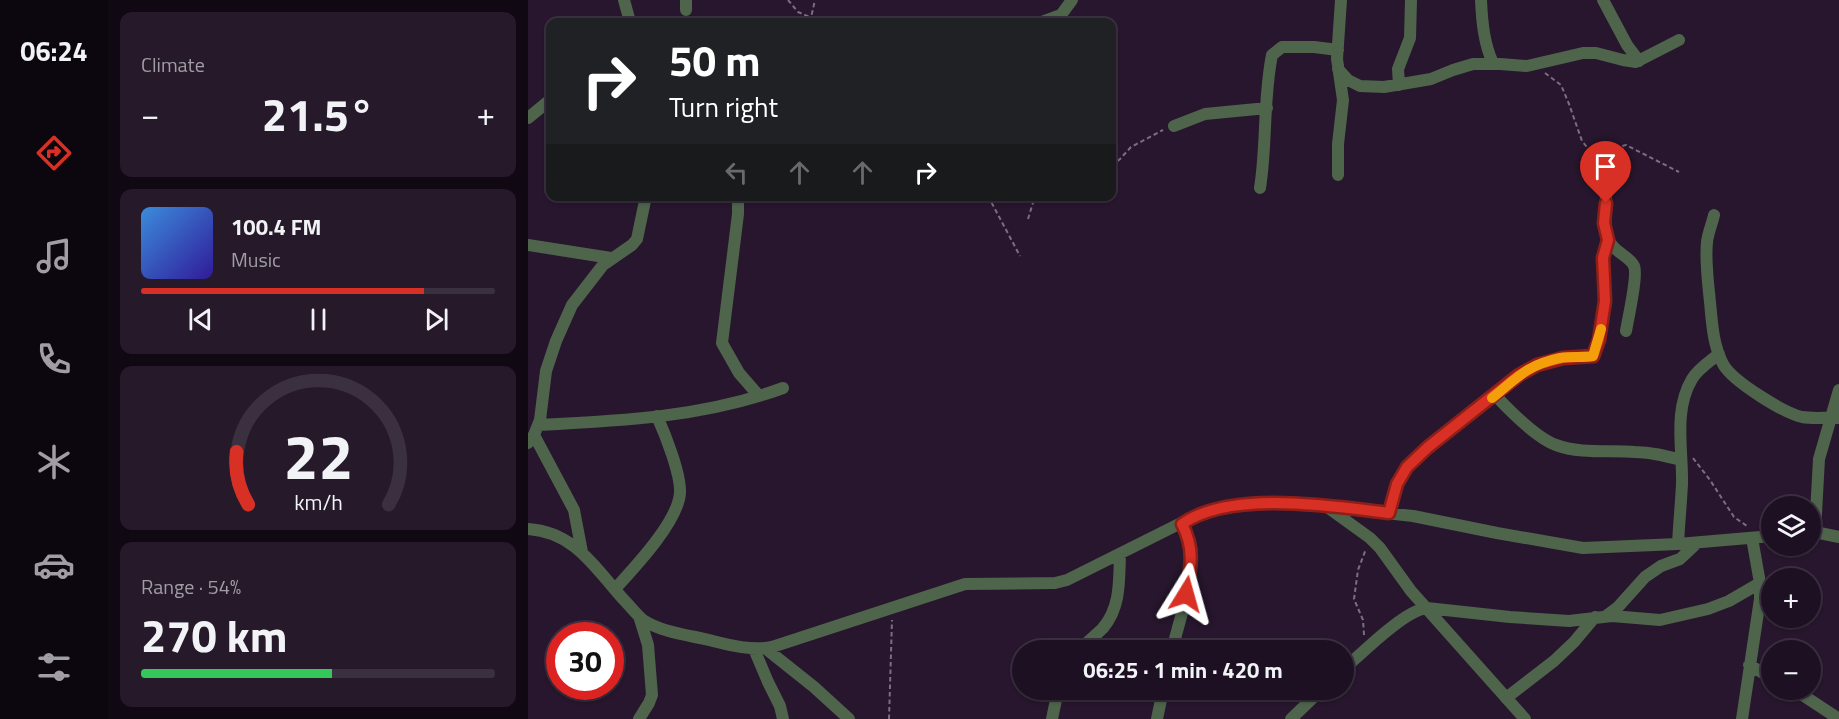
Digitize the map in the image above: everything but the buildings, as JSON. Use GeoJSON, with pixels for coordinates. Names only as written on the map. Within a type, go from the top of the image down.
{"type":"FeatureCollection","features":[{"type":"Feature","properties":{"kind":"street"},"geometry":{"type":"LineString","coordinates":[[624,0],[629,18]]}},
{"type":"Feature","properties":{"kind":"street"},"geometry":{"type":"LineString","coordinates":[[1053,18],[1061,15],[1072,0]]}},
{"type":"Feature","properties":{"kind":"street"},"geometry":{"type":"LineString","coordinates":[[1338,175],[1338,144],[1343,100],[1338,69],[1341,0]]}},
{"type":"Feature","properties":{"kind":"street"},"geometry":{"type":"LineString","coordinates":[[1399,85],[1398,69],[1411,35],[1411,0]]}},
{"type":"Feature","properties":{"kind":"street"},"geometry":{"type":"LineString","coordinates":[[1481,0],[1486,44],[1493,63]]}},
{"type":"Feature","properties":{"kind":"street"},"geometry":{"type":"LineString","coordinates":[[1603,0],[1627,45],[1639,61]]}},
{"type":"Feature","properties":{"kind":"street"},"geometry":{"type":"LineString","coordinates":[[1338,69],[1348,80],[1360,86],[1384,87],[1431,79],[1473,64],[1532,65],[1590,52],[1623,60],[1639,61],[1679,40]]}},
{"type":"Feature","properties":{"kind":"street"},"geometry":{"type":"LineString","coordinates":[[1260,188],[1264,160],[1269,68],[1272,55],[1282,47],[1338,50]]}},
{"type":"Feature","properties":{"kind":"street"},"geometry":{"type":"LineString","coordinates":[[528,117],[546,103]]}},
{"type":"Feature","properties":{"kind":"street"},"geometry":{"type":"LineString","coordinates":[[1174,126],[1205,114],[1267,108]]}},
{"type":"Feature","properties":{"kind":"street"},"geometry":{"type":"LineString","coordinates":[[1603,151],[1606,203],[1604,223],[1608,240],[1635,268],[1626,331]]}},
{"type":"Feature","properties":{"kind":"street"},"geometry":{"type":"LineString","coordinates":[[582,552],[574,510],[533,434],[546,371],[572,305],[603,266],[637,239],[645,201]]}},
{"type":"Feature","properties":{"kind":"street"},"geometry":{"type":"LineString","coordinates":[[738,201],[722,343],[744,380],[759,396]]}},
{"type":"Feature","properties":{"kind":"street"},"geometry":{"type":"LineString","coordinates":[[1714,215],[1707,242],[1707,269],[1713,329],[1719,354],[1727,370],[1772,403],[1798,416],[1836,418]]}},
{"type":"Feature","properties":{"kind":"street"},"geometry":{"type":"LineString","coordinates":[[1389,513],[1397,484],[1407,467],[1427,448],[1519,375],[1537,365],[1563,358],[1594,355],[1599,340],[1605,301],[1603,258],[1608,240]]}},
{"type":"Feature","properties":{"kind":"street"},"geometry":{"type":"LineString","coordinates":[[528,245],[611,258]]}},
{"type":"Feature","properties":{"kind":"street"},"geometry":{"type":"LineString","coordinates":[[1678,544],[1682,483],[1680,426],[1683,405],[1688,388],[1698,371],[1719,354]]}},
{"type":"Feature","properties":{"kind":"street"},"geometry":{"type":"LineString","coordinates":[[533,434],[702,411],[783,388]]}},
{"type":"Feature","properties":{"kind":"street"},"geometry":{"type":"LineString","coordinates":[[1816,496],[1819,459],[1836,418],[1839,390]]}},
{"type":"Feature","properties":{"kind":"street"},"geometry":{"type":"LineString","coordinates":[[1495,395],[1509,410],[1557,446],[1654,454],[1681,460]]}},
{"type":"Feature","properties":{"kind":"street"},"geometry":{"type":"LineString","coordinates":[[615,589],[658,538],[680,496],[673,458],[657,416]]}},
{"type":"Feature","properties":{"kind":"street"},"geometry":{"type":"LineString","coordinates":[[528,529],[551,532],[570,542],[646,621],[676,632],[730,645],[760,648],[964,584],[1067,580],[1191,518],[1208,511],[1250,504],[1302,504],[1413,516],[1583,548],[1697,543],[1761,537]]}},
{"type":"Feature","properties":{"kind":"street"},"geometry":{"type":"LineString","coordinates":[[1326,506],[1370,538],[1427,608],[1525,719]]}},
{"type":"Feature","properties":{"kind":"street"},"geometry":{"type":"LineString","coordinates":[[1175,640],[1191,569],[1191,547],[1182,524]]}},
{"type":"Feature","properties":{"kind":"street"},"geometry":{"type":"LineString","coordinates":[[1821,533],[1839,537]]}},
{"type":"Feature","properties":{"kind":"street"},"geometry":{"type":"LineString","coordinates":[[1742,719],[1759,609],[1760,584],[1755,538]]}},
{"type":"Feature","properties":{"kind":"street"},"geometry":{"type":"LineString","coordinates":[[1506,698],[1554,661],[1600,616],[1618,607],[1645,577],[1661,566],[1680,559],[1697,543]]}},
{"type":"Feature","properties":{"kind":"street"},"geometry":{"type":"LineString","coordinates":[[1090,640],[1103,628],[1113,614],[1117,596],[1120,554]]}},
{"type":"Feature","properties":{"kind":"street"},"geometry":{"type":"LineString","coordinates":[[1354,660],[1405,618],[1420,609],[1569,621],[1600,616],[1662,620],[1708,609],[1729,601],[1760,584]]}},
{"type":"Feature","properties":{"kind":"street"},"geometry":{"type":"LineString","coordinates":[[639,616],[648,645],[652,695],[650,703],[639,719]]}},
{"type":"Feature","properties":{"kind":"street"},"geometry":{"type":"LineString","coordinates":[[760,648],[768,682],[780,706],[783,719]]}},
{"type":"Feature","properties":{"kind":"street"},"geometry":{"type":"LineString","coordinates":[[760,648],[814,687],[849,719]]}},
{"type":"Feature","properties":{"kind":"street"},"geometry":{"type":"LineString","coordinates":[[1749,665],[1761,672]]}},
{"type":"Feature","properties":{"kind":"street"},"geometry":{"type":"LineString","coordinates":[[1052,719],[1056,700]]}},
{"type":"Feature","properties":{"kind":"street"},"geometry":{"type":"LineString","coordinates":[[1157,719],[1161,700]]}},
{"type":"Feature","properties":{"kind":"street"},"geometry":{"type":"LineString","coordinates":[[1291,719],[1311,700]]}},
{"type":"Feature","properties":{"kind":"street"},"geometry":{"type":"LineString","coordinates":[[1810,700],[1839,719]]}},
{"type":"Feature","properties":{"kind":"path"},"geometry":{"type":"LineString","coordinates":[[788,0],[798,12],[812,18],[815,0]]}},
{"type":"Feature","properties":{"kind":"path"},"geometry":{"type":"LineString","coordinates":[[1532,65],[1561,86],[1586,146],[1590,150],[1603,151],[1626,145],[1679,172]]}},
{"type":"Feature","properties":{"kind":"path"},"geometry":{"type":"LineString","coordinates":[[1116,162],[1131,147],[1174,126]]}},
{"type":"Feature","properties":{"kind":"path"},"geometry":{"type":"LineString","coordinates":[[991,201],[1020,255]]}},
{"type":"Feature","properties":{"kind":"path"},"geometry":{"type":"LineString","coordinates":[[1028,219],[1033,201]]}},
{"type":"Feature","properties":{"kind":"path"},"geometry":{"type":"LineString","coordinates":[[1681,442],[1734,517],[1743,522],[1755,538]]}},
{"type":"Feature","properties":{"kind":"path"},"geometry":{"type":"LineString","coordinates":[[1364,651],[1363,620],[1355,604],[1354,592],[1358,570],[1370,538]]}},
{"type":"Feature","properties":{"kind":"path"},"geometry":{"type":"LineString","coordinates":[[889,719],[892,607]]}},
{"type":"Feature","properties":{"kind":"slow traffic"},"geometry":{"type":"LineString","coordinates":[[1492,398],[1519,375],[1537,365],[1563,358],[1593,356],[1601,329]]}},
{"type":"Feature","properties":{"kind":"route"},"geometry":{"type":"LineString","coordinates":[[1186,594],[1191,569],[1191,547],[1182,524],[1191,518],[1208,511],[1266,503],[1302,504],[1389,513],[1397,484],[1407,467],[1427,448],[1519,375],[1537,365],[1563,358],[1593,356],[1599,340],[1605,301],[1603,258],[1608,240],[1604,223],[1606,203]]}}]}
